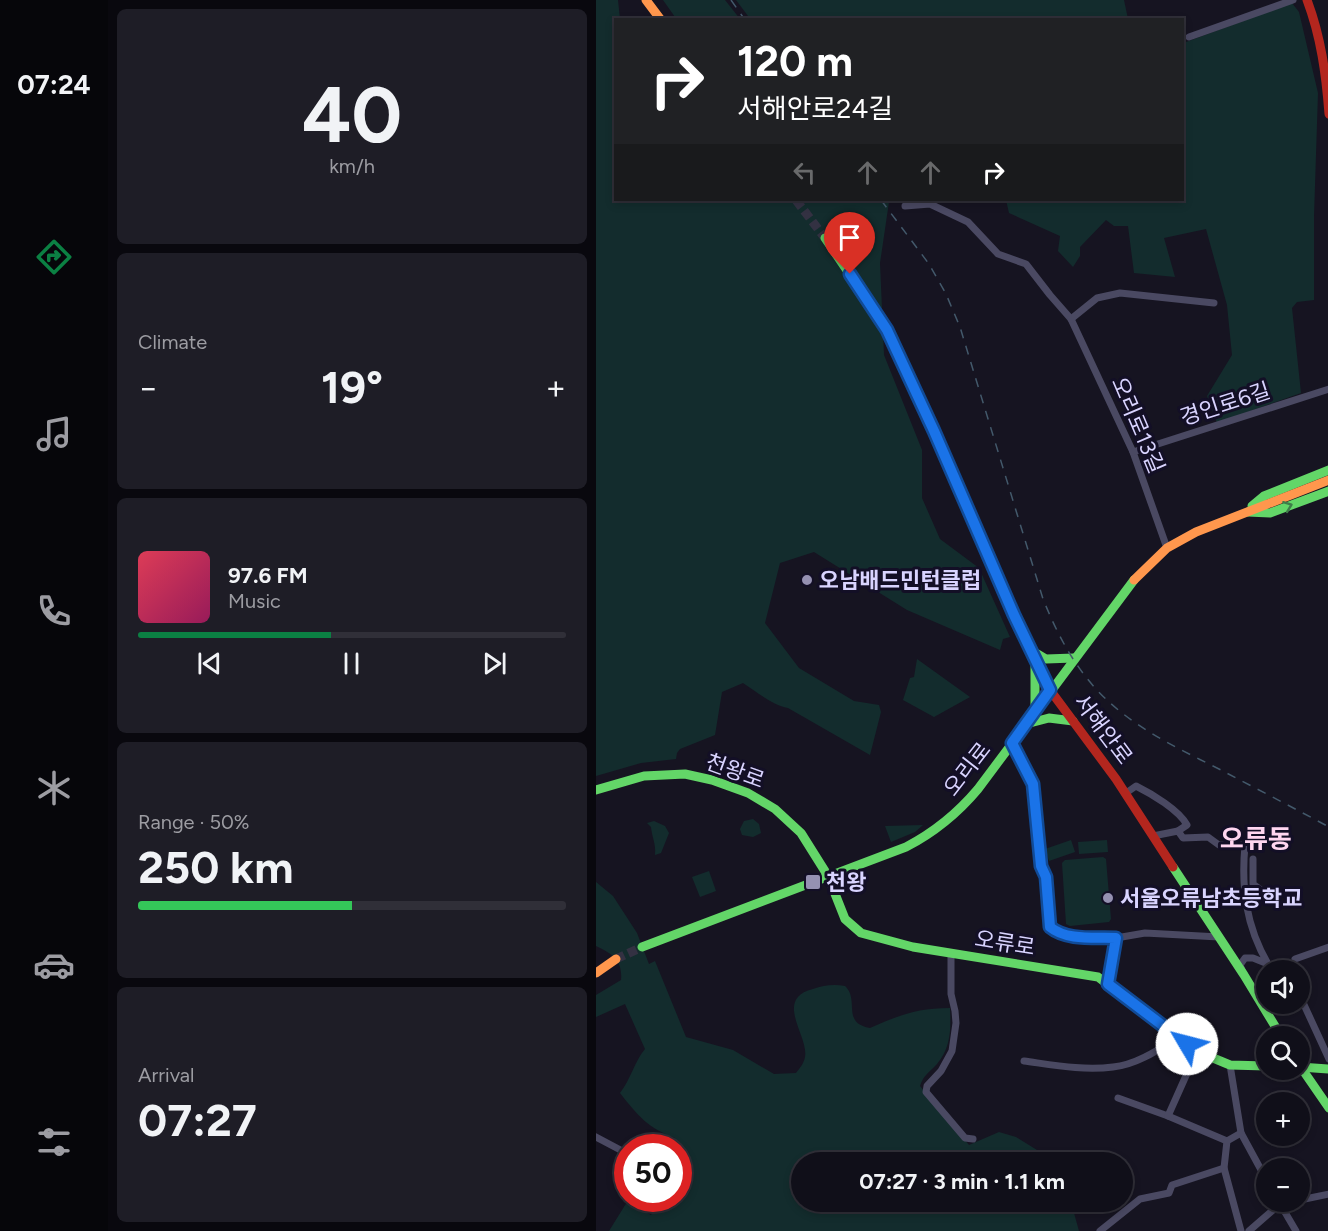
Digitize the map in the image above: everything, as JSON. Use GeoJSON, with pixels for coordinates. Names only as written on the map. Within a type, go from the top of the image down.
{"type":"FeatureCollection","features":[{"type":"Feature","properties":{"kind":"main road"},"geometry":{"type":"LineString","coordinates":[[646,0],[660,18]]}},
{"type":"Feature","properties":{"kind":"main road"},"geometry":{"type":"LineString","coordinates":[[1307,0],[1320,35],[1326,70],[1328,114]]}},
{"type":"Feature","properties":{"kind":"main road","name":"서해안로"},"geometry":{"type":"LineString","coordinates":[[825,238],[887,330],[1050,690],[1126,793],[1275,1026]]}},
{"type":"Feature","properties":{"kind":"main road","name":"오리로"},"geometry":{"type":"LineString","coordinates":[[1246,511],[1264,496],[1328,470]]}},
{"type":"Feature","properties":{"kind":"main road","name":"오리로"},"geometry":{"type":"LineString","coordinates":[[642,946],[906,847],[942,826],[960,811],[1134,580],[1167,548],[1196,532],[1328,480]]}},
{"type":"Feature","properties":{"kind":"main road","name":"오리로"},"geometry":{"type":"LineString","coordinates":[[1246,511],[1270,513],[1328,491]]}},
{"type":"Feature","properties":{"kind":"main road"},"geometry":{"type":"LineString","coordinates":[[1035,711],[1033,654],[1046,659],[1074,658]]}},
{"type":"Feature","properties":{"kind":"main road"},"geometry":{"type":"LineString","coordinates":[[1026,724],[1046,717],[1064,718],[1074,722]]}},
{"type":"Feature","properties":{"kind":"main road","name":"천왕로"},"geometry":{"type":"LineString","coordinates":[[596,790],[634,778],[664,774],[699,776],[732,787],[763,801],[793,823],[828,876]]}},
{"type":"Feature","properties":{"kind":"main road","name":"오류로"},"geometry":{"type":"LineString","coordinates":[[828,876],[845,919],[856,930],[890,942],[1098,978],[1197,1051],[1230,1065],[1256,1066]]}},
{"type":"Feature","properties":{"kind":"main road"},"geometry":{"type":"LineString","coordinates":[[596,973],[616,959]]}},
{"type":"Feature","properties":{"kind":"main road"},"geometry":{"type":"LineString","coordinates":[[1310,1067],[1328,1069]]}},
{"type":"Feature","properties":{"kind":"main road"},"geometry":{"type":"LineString","coordinates":[[1309,1080],[1328,1108]]}},
{"type":"Feature","properties":{"kind":"street"},"geometry":{"type":"LineString","coordinates":[[1189,37],[1293,0]]}},
{"type":"Feature","properties":{"kind":"street","name":"오리로13길"},"geometry":{"type":"LineString","coordinates":[[905,206],[930,204],[968,222],[998,254],[1026,264],[1071,319],[1133,452],[1167,548]]}},
{"type":"Feature","properties":{"kind":"street"},"geometry":{"type":"LineString","coordinates":[[1071,319],[1097,298],[1120,293],[1214,303]]}},
{"type":"Feature","properties":{"kind":"street","name":"경인로6길"},"geometry":{"type":"LineString","coordinates":[[1133,452],[1328,389]]}},
{"type":"Feature","properties":{"kind":"street"},"geometry":{"type":"LineString","coordinates":[[1012,743],[1033,784],[1041,866],[1046,877],[1050,927],[1067,936],[1116,938],[1145,933],[1219,937]]}},
{"type":"Feature","properties":{"kind":"street"},"geometry":{"type":"LineString","coordinates":[[1126,793],[1136,786],[1148,792],[1183,818],[1187,825],[1178,831],[1153,836]]}},
{"type":"Feature","properties":{"kind":"street"},"geometry":{"type":"LineString","coordinates":[[1178,831],[1183,838],[1208,837],[1219,845],[1246,845],[1243,873],[1245,904],[1256,940],[1266,960]]}},
{"type":"Feature","properties":{"kind":"street"},"geometry":{"type":"LineString","coordinates":[[1253,859],[1253,884],[1260,890]]}},
{"type":"Feature","properties":{"kind":"street"},"geometry":{"type":"LineString","coordinates":[[1108,984],[1116,938]]}},
{"type":"Feature","properties":{"kind":"street"},"geometry":{"type":"LineString","coordinates":[[1295,959],[1328,947]]}},
{"type":"Feature","properties":{"kind":"street","name":"오류로"},"geometry":{"type":"LineString","coordinates":[[951,954],[951,994],[956,1011],[954,1042],[947,1062],[927,1086],[926,1092],[965,1138],[972,1139]]}},
{"type":"Feature","properties":{"kind":"street"},"geometry":{"type":"LineString","coordinates":[[1244,975],[1240,964],[1245,958],[1258,960]]}},
{"type":"Feature","properties":{"kind":"street"},"geometry":{"type":"LineString","coordinates":[[1308,1014],[1328,1059]]}},
{"type":"Feature","properties":{"kind":"street"},"geometry":{"type":"LineString","coordinates":[[1024,1061],[1071,1067],[1115,1067],[1155,1052],[1177,1038]]}},
{"type":"Feature","properties":{"kind":"street"},"geometry":{"type":"LineString","coordinates":[[1168,1116],[1197,1051]]}},
{"type":"Feature","properties":{"kind":"street"},"geometry":{"type":"LineString","coordinates":[[1230,1065],[1241,1132],[1256,1160]]}},
{"type":"Feature","properties":{"kind":"street"},"geometry":{"type":"LineString","coordinates":[[1118,1098],[1168,1116],[1227,1142]]}},
{"type":"Feature","properties":{"kind":"street"},"geometry":{"type":"LineString","coordinates":[[1241,1132],[1227,1142],[1224,1168],[1241,1231]]}},
{"type":"Feature","properties":{"kind":"street"},"geometry":{"type":"LineString","coordinates":[[596,1137],[614,1147]]}},
{"type":"Feature","properties":{"kind":"street"},"geometry":{"type":"LineString","coordinates":[[1100,1231],[1140,1199],[1169,1193],[1172,1185],[1224,1168]]}},
{"type":"Feature","properties":{"kind":"street"},"geometry":{"type":"LineString","coordinates":[[1310,1199],[1328,1196]]}},
{"type":"Feature","properties":{"kind":"street"},"geometry":{"type":"LineString","coordinates":[[1249,1231],[1270,1212]]}},
{"type":"Feature","properties":{"kind":"street"},"geometry":{"type":"LineString","coordinates":[[1285,1212],[1296,1231]]}},
{"type":"Feature","properties":{"kind":"green space"},"geometry":{"type":"Polygon","coordinates":[[[596,0],[618,0],[620,18],[614,18],[614,201],[892,201],[889,202],[880,263],[884,355],[922,450],[922,498],[940,539],[979,568],[1010,637],[1003,639],[1000,650],[907,610],[814,552],[780,563],[765,623],[799,668],[854,701],[879,705],[881,712],[870,755],[788,708],[770,701],[743,683],[722,692],[715,735],[680,749],[676,759],[641,763],[596,776],[596,0]]]}},
{"type":"Feature","properties":{"kind":"green space"},"geometry":{"type":"Polygon","coordinates":[[[663,0],[725,0],[739,18],[674,18],[663,0]]]}},
{"type":"Feature","properties":{"kind":"green space"},"geometry":{"type":"Polygon","coordinates":[[[736,0],[1124,0],[1128,18],[750,18],[736,0]]]}},
{"type":"Feature","properties":{"kind":"green space"},"geometry":{"type":"Polygon","coordinates":[[[1292,3],[1299,12],[1318,93],[1314,300],[1297,302],[1292,308],[1301,393],[1217,423],[1207,396],[1232,355],[1227,305],[1206,229],[1164,238],[1175,277],[1134,273],[1128,226],[1114,226],[1106,220],[1080,247],[1080,256],[1073,267],[1058,251],[1060,236],[1009,213],[1006,201],[1184,201],[1184,44],[1292,3]]]}},
{"type":"Feature","properties":{"kind":"green space"},"geometry":{"type":"Polygon","coordinates":[[[917,659],[970,697],[934,717],[903,700],[910,678],[914,677],[917,659]]]}},
{"type":"Feature","properties":{"kind":"green space"},"geometry":{"type":"Polygon","coordinates":[[[753,819],[759,824],[761,833],[753,837],[742,835],[740,829],[744,821],[753,819]]]}},
{"type":"Feature","properties":{"kind":"green space"},"geometry":{"type":"Polygon","coordinates":[[[654,821],[665,826],[669,833],[661,853],[655,855],[651,827],[647,823],[654,821]]]}},
{"type":"Feature","properties":{"kind":"green space"},"geometry":{"type":"Polygon","coordinates":[[[923,825],[915,832],[891,842],[885,826],[923,825]]]}},
{"type":"Feature","properties":{"kind":"green space"},"geometry":{"type":"Polygon","coordinates":[[[1071,840],[1075,852],[1049,861],[1045,849],[1071,840]]]}},
{"type":"Feature","properties":{"kind":"green space"},"geometry":{"type":"Polygon","coordinates":[[[1107,840],[1108,852],[1079,854],[1078,842],[1107,840]]]}},
{"type":"Feature","properties":{"kind":"green space"},"geometry":{"type":"Polygon","coordinates":[[[1103,857],[1106,859],[1111,919],[1109,922],[1070,926],[1066,924],[1062,863],[1065,860],[1103,857]]]}},
{"type":"Feature","properties":{"kind":"green space"},"geometry":{"type":"Polygon","coordinates":[[[709,871],[716,891],[700,897],[692,877],[709,871]]]}},
{"type":"Feature","properties":{"kind":"green space"},"geometry":{"type":"Polygon","coordinates":[[[596,882],[613,896],[637,933],[649,964],[655,961],[686,1037],[733,1050],[774,1074],[796,1073],[803,1063],[805,1048],[796,1019],[795,1001],[801,994],[813,989],[829,985],[845,986],[851,998],[853,1016],[861,1025],[870,1028],[909,1013],[950,1008],[948,1044],[942,1058],[925,1076],[920,1086],[969,1145],[999,1132],[1016,1137],[1038,1152],[791,1152],[791,1212],[1074,1212],[1079,1231],[609,1231],[621,1212],[645,1212],[651,1215],[653,1212],[692,1212],[692,1134],[666,1134],[658,1130],[644,1120],[620,1093],[645,1049],[625,1004],[596,1017],[596,995],[621,980],[621,973],[615,958],[596,946],[596,882]]]}},
{"type":"Feature","properties":{"kind":"tunnel"},"geometry":{"type":"LineString","coordinates":[[797,201],[825,238]]}},
{"type":"Feature","properties":{"kind":"tunnel"},"geometry":{"type":"LineString","coordinates":[[616,959],[642,947]]}},
{"type":"Feature","properties":{"kind":"railway"},"geometry":{"type":"LineString","coordinates":[[731,0],[744,18]]}},
{"type":"Feature","properties":{"kind":"railway"},"geometry":{"type":"LineString","coordinates":[[882,201],[929,264],[946,294],[960,327],[1043,599],[1059,635],[1079,668],[1109,702],[1138,725],[1329,827]]}},
{"type":"Feature","properties":{"kind":"traffic: fast"},"geometry":{"type":"LineString","coordinates":[[825,238],[887,329],[1032,653]]}},
{"type":"Feature","properties":{"kind":"traffic: fast"},"geometry":{"type":"LineString","coordinates":[[1252,506],[1264,496],[1329,470]]}},
{"type":"Feature","properties":{"kind":"traffic: fast"},"geometry":{"type":"LineString","coordinates":[[1248,512],[1270,513],[1329,491]]}},
{"type":"Feature","properties":{"kind":"traffic: fast"},"geometry":{"type":"LineString","coordinates":[[642,947],[906,847],[936,829],[978,789],[1134,580]]}},
{"type":"Feature","properties":{"kind":"traffic: fast"},"geometry":{"type":"LineString","coordinates":[[1031,650],[1046,659],[1074,658]]}},
{"type":"Feature","properties":{"kind":"traffic: fast"},"geometry":{"type":"LineString","coordinates":[[1035,663],[1035,711]]}},
{"type":"Feature","properties":{"kind":"traffic: fast"},"geometry":{"type":"LineString","coordinates":[[1026,724],[1049,718],[1073,721]]}},
{"type":"Feature","properties":{"kind":"traffic: fast"},"geometry":{"type":"LineString","coordinates":[[596,790],[644,776],[685,774],[712,780],[748,793],[775,809],[801,833],[828,876],[845,919],[861,933],[913,947],[1098,977],[1177,1038],[1201,1053],[1230,1065],[1256,1066]]}},
{"type":"Feature","properties":{"kind":"traffic: fast"},"geometry":{"type":"LineString","coordinates":[[1173,867],[1275,1026]]}},
{"type":"Feature","properties":{"kind":"traffic: fast"},"geometry":{"type":"LineString","coordinates":[[1310,1068],[1329,1069]]}},
{"type":"Feature","properties":{"kind":"traffic: fast"},"geometry":{"type":"LineString","coordinates":[[1310,1080],[1329,1108]]}},
{"type":"Feature","properties":{"kind":"traffic: slow"},"geometry":{"type":"LineString","coordinates":[[646,0],[660,18]]}},
{"type":"Feature","properties":{"kind":"traffic: slow"},"geometry":{"type":"LineString","coordinates":[[1134,580],[1167,548],[1196,532],[1329,480]]}},
{"type":"Feature","properties":{"kind":"traffic: slow"},"geometry":{"type":"LineString","coordinates":[[596,973],[616,959]]}},
{"type":"Feature","properties":{"kind":"traffic: jam"},"geometry":{"type":"LineString","coordinates":[[1307,0],[1322,56],[1329,114]]}},
{"type":"Feature","properties":{"kind":"traffic: jam"},"geometry":{"type":"LineString","coordinates":[[1032,653],[1050,690],[1116,779],[1173,867]]}},
{"type":"Feature","properties":{"kind":"place","name":"오남배드민턴클럽"},"geometry":{"type":"Point","coordinates":[807,580]}},
{"type":"Feature","properties":{"kind":"place","name":"천왕"},"geometry":{"type":"Point","coordinates":[813,882]}},
{"type":"Feature","properties":{"kind":"place","name":"서울오류남초등학교"},"geometry":{"type":"Point","coordinates":[1108,898]}},
{"type":"Feature","properties":{"kind":"district","name":"오류동"},"geometry":{"type":"Point","coordinates":[1256,839]}},
{"type":"Feature","properties":{"kind":"route"},"geometry":{"type":"LineString","coordinates":[[850,274],[887,330],[934,431],[1014,615],[1050,690],[1012,743],[1033,784],[1041,866],[1046,877],[1050,927],[1067,936],[1116,938],[1108,984],[1187,1044]]}}]}
